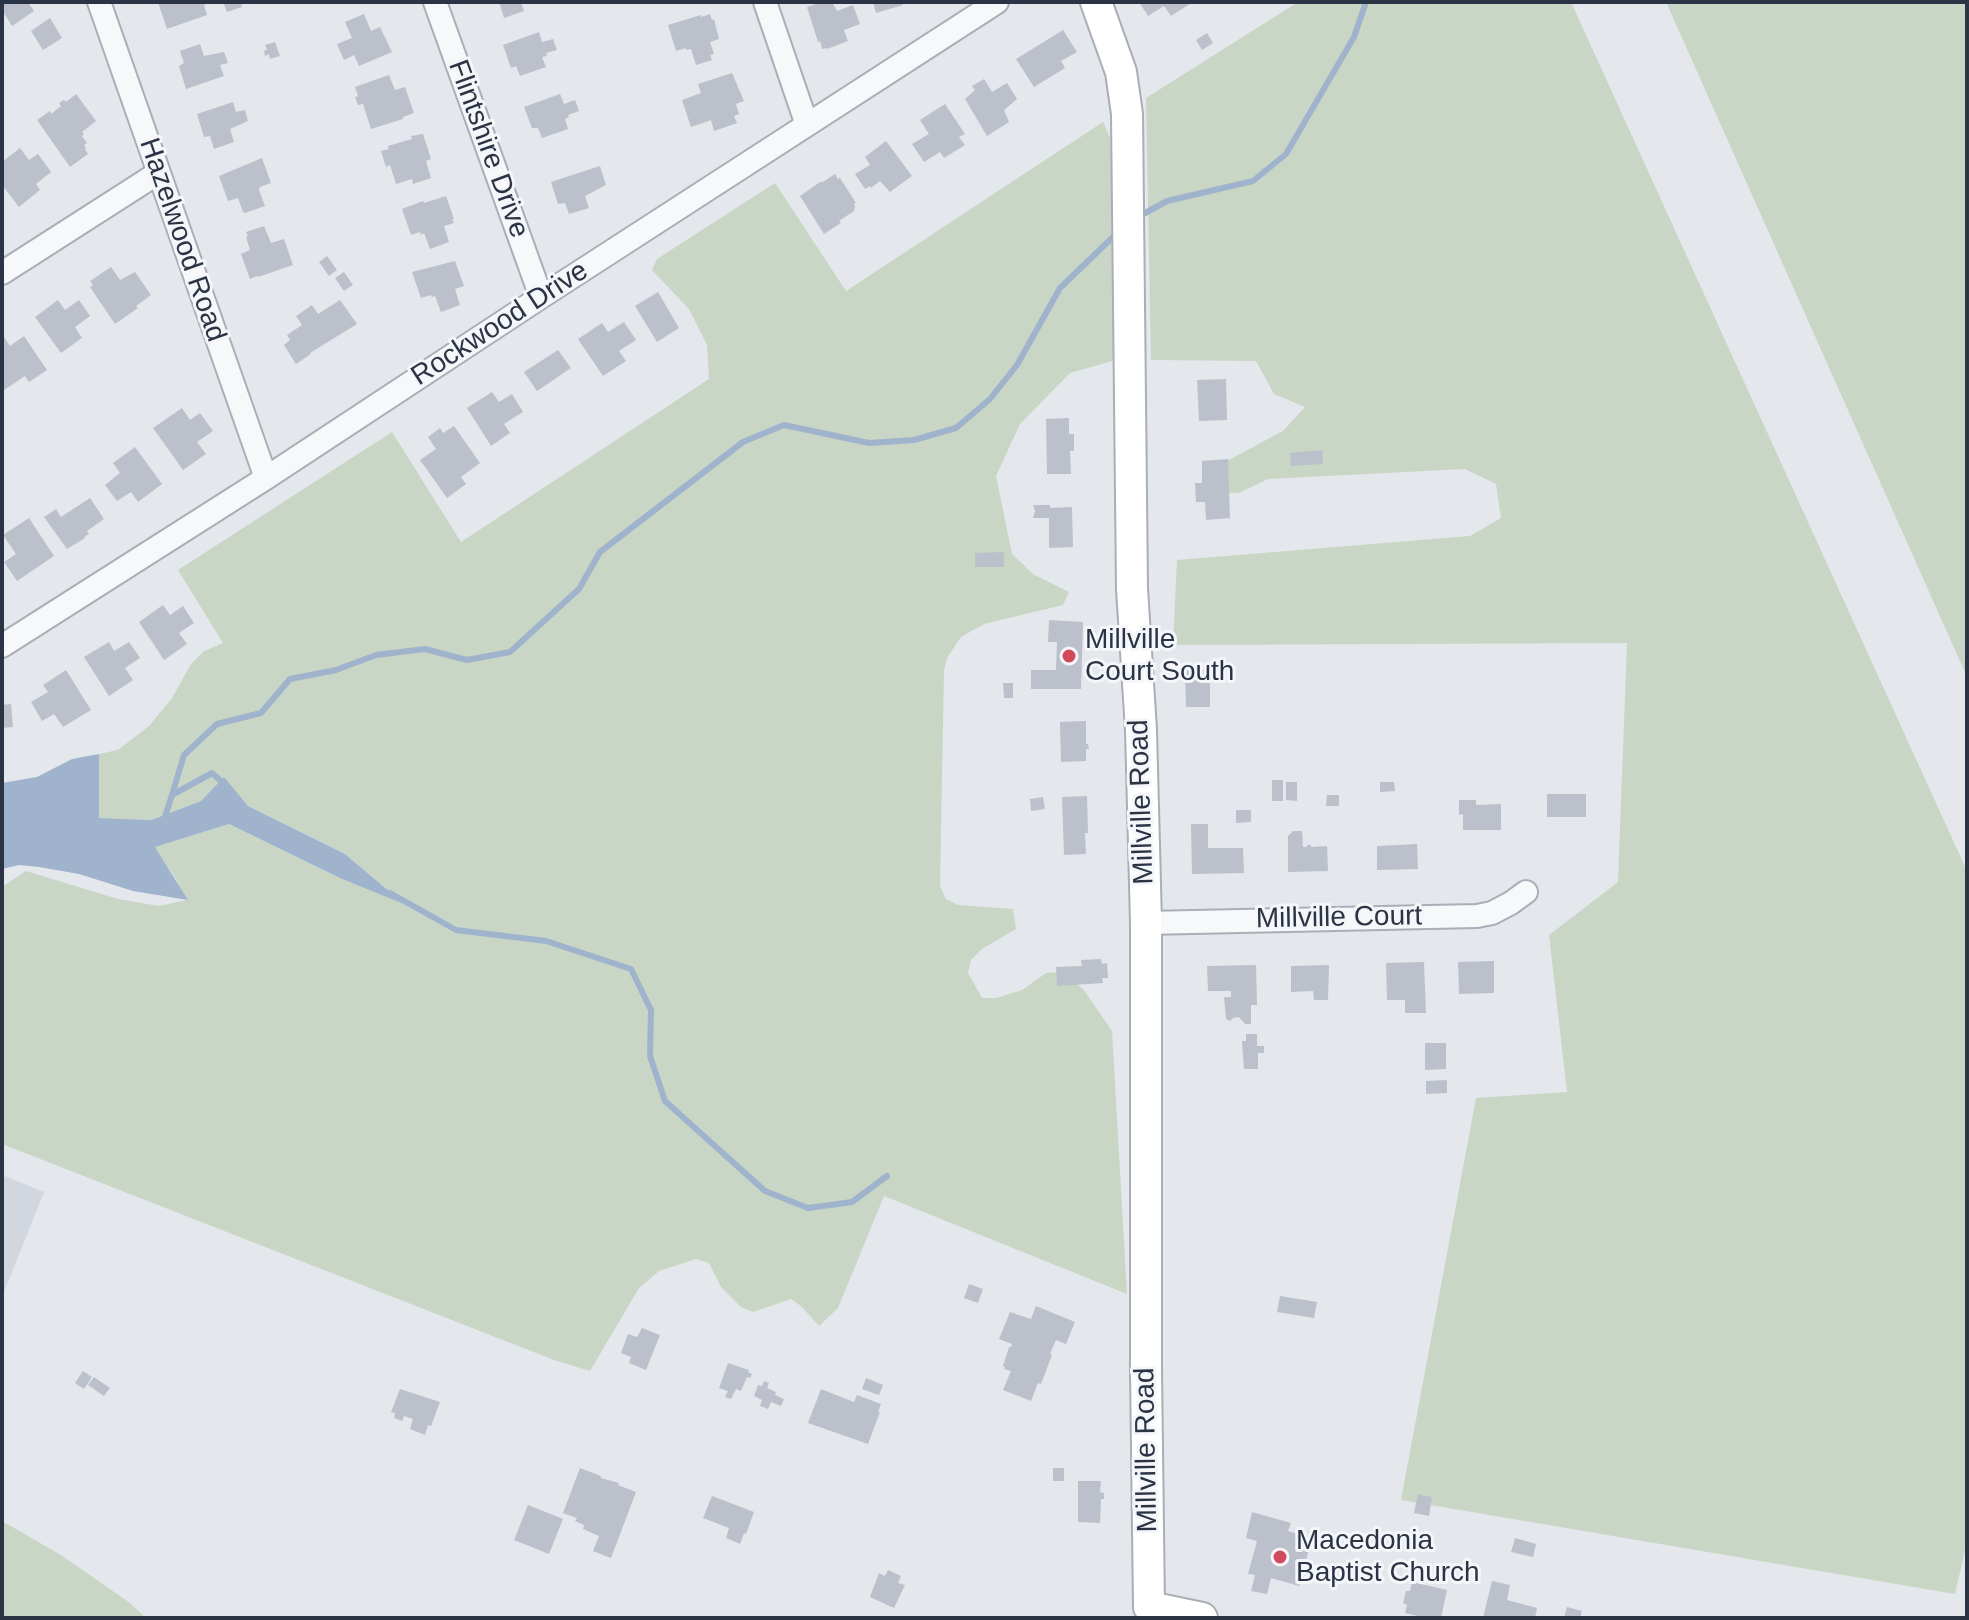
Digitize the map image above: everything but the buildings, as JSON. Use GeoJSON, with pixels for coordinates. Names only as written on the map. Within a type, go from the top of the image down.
{"type":"FeatureCollection","features":[{"type":"Feature","properties":{"kind":"street","name":"Hazelwood Road"},"geometry":{"type":"LineString","coordinates":[[99,2],[266,478]]}},
{"type":"Feature","properties":{"kind":"street","name":"Flintshire Drive"},"geometry":{"type":"LineString","coordinates":[[435,2],[541,297]]}},
{"type":"Feature","properties":{"kind":"street"},"geometry":{"type":"LineString","coordinates":[[765,2],[807,125]]}},
{"type":"Feature","properties":{"kind":"street","name":"Rockwood Drive"},"geometry":{"type":"LineString","coordinates":[[2,646],[266,478],[997,2]]}},
{"type":"Feature","properties":{"kind":"street","name":"Millville Road"},"geometry":{"type":"LineString","coordinates":[[1096,2],[1121,72],[1127,114],[1132,589],[1141,730],[1146,923],[1149,1607],[1202,1618]]}},
{"type":"Feature","properties":{"kind":"street"},"geometry":{"type":"LineString","coordinates":[[2,273],[158,173]]}},
{"type":"Feature","properties":{"kind":"street","name":"Millville Court"},"geometry":{"type":"LineString","coordinates":[[1146,923],[1477,916],[1492,913],[1526,892]]}},
{"type":"Feature","properties":{"kind":"shaded area"},"geometry":{"type":"Polygon","coordinates":[[[2,1175],[44,1192],[2,1297],[2,1175]]]}},
{"type":"Feature","properties":{"kind":"green space"},"geometry":{"type":"Polygon","coordinates":[[[1298,2],[1571,2],[1967,871],[1967,1542],[1955,1594],[1401,1500],[1476,1098],[1567,1092],[1549,935],[1618,882],[1627,643],[1173,645],[1177,560],[1470,536],[1501,518],[1496,484],[1465,469],[1268,479],[1239,493],[1206,492],[1223,463],[1283,431],[1305,407],[1274,394],[1256,361],[1151,360],[1146,98],[1298,2]]]}},
{"type":"Feature","properties":{"kind":"green space"},"geometry":{"type":"Polygon","coordinates":[[[1666,2],[1967,2],[1967,677],[1666,2]]]}},
{"type":"Feature","properties":{"kind":"green space"},"geometry":{"type":"Polygon","coordinates":[[[1103,122],[1116,151],[1116,360],[1070,373],[1020,424],[996,476],[1012,554],[1033,574],[1069,592],[1063,605],[984,624],[961,637],[947,658],[944,671],[940,886],[946,899],[958,905],[1013,909],[1016,929],[982,949],[971,960],[968,973],[982,998],[996,998],[1022,990],[1046,973],[1061,972],[1083,989],[1112,1031],[1127,1294],[884,1196],[838,1308],[819,1326],[791,1299],[753,1312],[741,1307],[721,1287],[709,1263],[696,1259],[659,1271],[639,1288],[590,1371],[554,1360],[2,1144],[2,887],[26,871],[118,899],[159,906],[187,900],[154,847],[229,824],[342,879],[401,902],[345,854],[248,806],[224,778],[201,801],[150,820],[99,818],[99,754],[118,750],[149,726],[172,698],[191,664],[204,651],[223,643],[178,570],[392,432],[461,542],[709,379],[707,345],[689,309],[652,270],[657,259],[775,183],[846,291],[1103,122]]]}},
{"type":"Feature","properties":{"kind":"green space"},"geometry":{"type":"Polygon","coordinates":[[[2,1521],[61,1555],[130,1603],[146,1618],[2,1618],[2,1521]]]}},
{"type":"Feature","properties":{"kind":"water"},"geometry":{"type":"Polygon","coordinates":[[[99,754],[99,818],[151,820],[201,801],[224,777],[248,806],[345,854],[404,904],[342,879],[229,824],[155,847],[188,900],[133,891],[79,874],[39,867],[19,865],[2,869],[2,783],[37,777],[72,759],[99,754]]]}},
{"type":"Feature","properties":{"kind":"waterway"},"geometry":{"type":"LineString","coordinates":[[1138,217],[1167,201],[1253,181],[1286,154],[1354,37],[1366,2]]}},
{"type":"Feature","properties":{"kind":"waterway"},"geometry":{"type":"LineString","coordinates":[[172,795],[184,755],[217,724],[261,713],[290,679],[336,670],[376,655],[425,649],[467,660],[510,652],[579,589],[600,552],[743,442],[784,425],[869,443],[914,440],[956,428],[990,399],[1017,365],[1060,288],[1113,237]]}},
{"type":"Feature","properties":{"kind":"waterway"},"geometry":{"type":"LineString","coordinates":[[164,820],[172,795],[212,773],[224,784]]}},
{"type":"Feature","properties":{"kind":"waterway"},"geometry":{"type":"LineString","coordinates":[[390,893],[456,930],[546,941],[631,969],[651,1010],[650,1056],[665,1101],[765,1191],[808,1208],[852,1202],[887,1176]]}},
{"type":"Feature","properties":{"kind":"place","name":"Millville Court South"},"geometry":{"type":"Point","coordinates":[1069,656]}},
{"type":"Feature","properties":{"kind":"place","name":"Macedonia Baptist Church"},"geometry":{"type":"Point","coordinates":[1280,1557]}}]}
